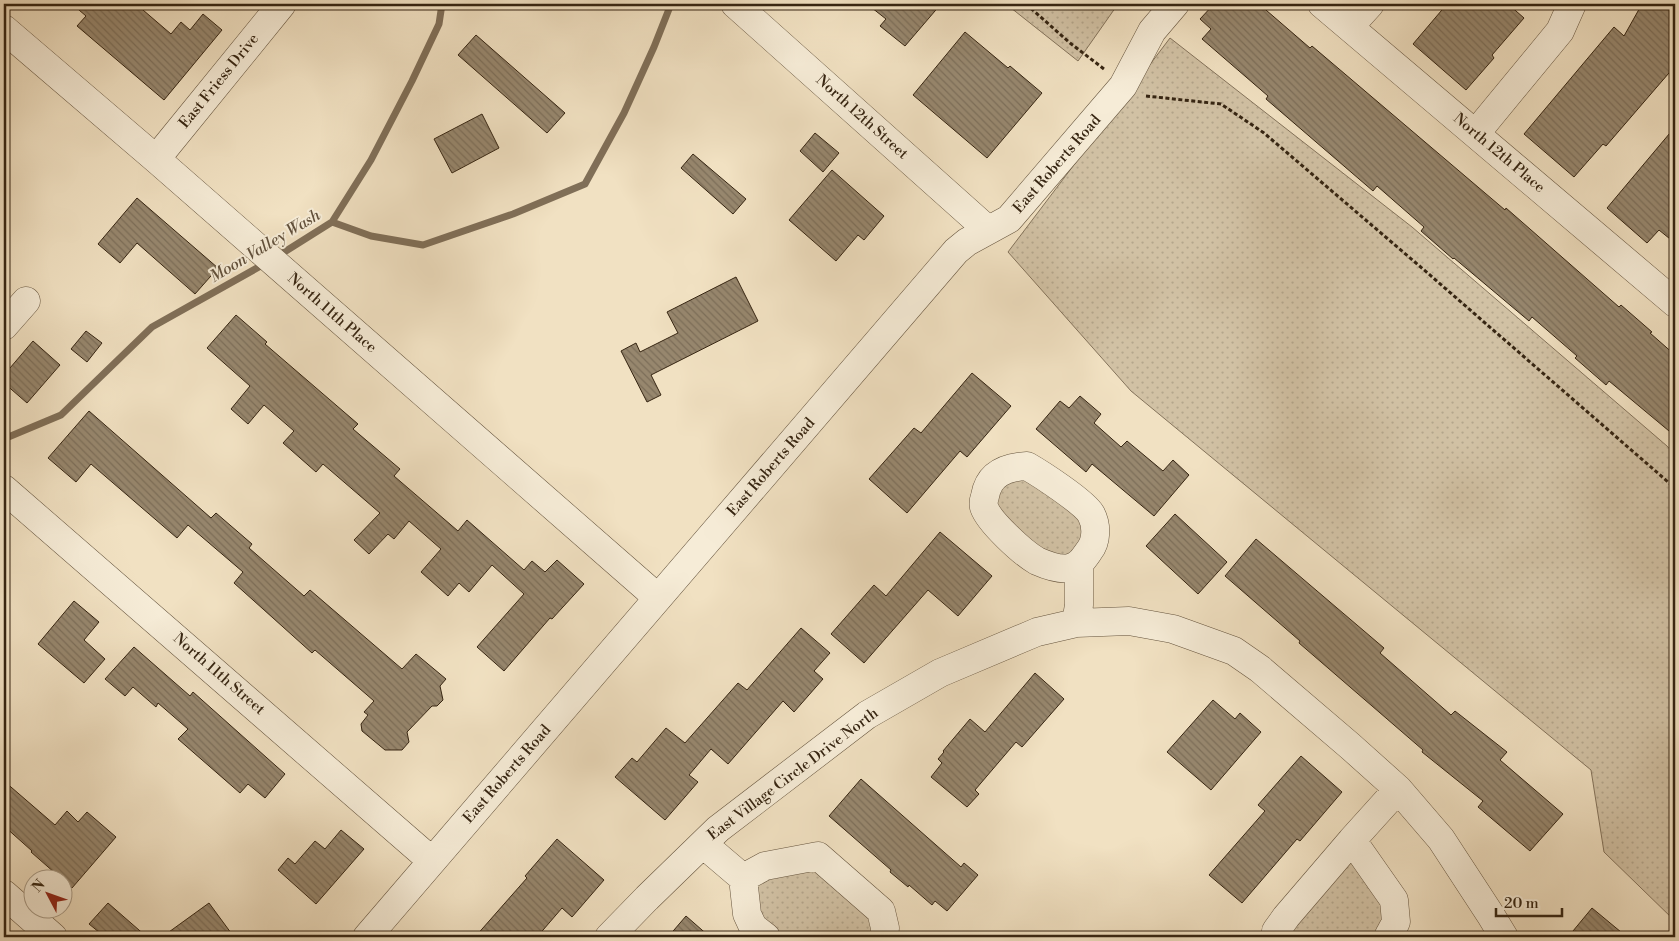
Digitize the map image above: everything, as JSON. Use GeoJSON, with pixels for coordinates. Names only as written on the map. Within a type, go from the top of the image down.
{"type":"FeatureCollection","features":[{"type":"Feature","properties":{"kind":"street","name":"East Friess Drive"},"geometry":{"type":"LineString","coordinates":[[156,159],[282,4]]}},
{"type":"Feature","properties":{"kind":"street","name":"North 12th Street"},"geometry":{"type":"LineString","coordinates":[[735,4],[988,230]]}},
{"type":"Feature","properties":{"kind":"street","name":"East Roberts Road"},"geometry":{"type":"LineString","coordinates":[[367,937],[956,252],[967,242],[1009,219],[1123,86],[1152,31],[1175,4]]}},
{"type":"Feature","properties":{"kind":"street","name":"North 12th Place"},"geometry":{"type":"LineString","coordinates":[[1322,4],[1674,299]]}},
{"type":"Feature","properties":{"kind":"street"},"geometry":{"type":"LineString","coordinates":[[1350,26],[1370,4]]}},
{"type":"Feature","properties":{"kind":"street"},"geometry":{"type":"LineString","coordinates":[[1476,133],[1560,31],[1572,4]]}},
{"type":"Feature","properties":{"kind":"street","name":"North 11th Place"},"geometry":{"type":"LineString","coordinates":[[4,29],[156,159],[658,598]]}},
{"type":"Feature","properties":{"kind":"street"},"geometry":{"type":"LineString","coordinates":[[4,326],[26,301]]}},
{"type":"Feature","properties":{"kind":"street","name":"North 11th Street"},"geometry":{"type":"LineString","coordinates":[[4,489],[432,861]]}},
{"type":"Feature","properties":{"kind":"street"},"geometry":{"type":"LineString","coordinates":[[1076,623],[1079,605],[1079,564]]}},
{"type":"Feature","properties":{"kind":"street","name":"East Village Circle Drive North"},"geometry":{"type":"LineString","coordinates":[[609,937],[718,829],[867,715],[940,673],[1037,632],[1076,623],[1129,621],[1174,629],[1234,651],[1260,669],[1398,790],[1440,839],[1504,937]]}},
{"type":"Feature","properties":{"kind":"street"},"geometry":{"type":"LineString","coordinates":[[1278,937],[1276,931],[1286,917],[1398,790]]}},
{"type":"Feature","properties":{"kind":"street"},"geometry":{"type":"LineString","coordinates":[[1352,840],[1394,900],[1396,922],[1388,937]]}},
{"type":"Feature","properties":{"kind":"street","name":"East Village Circle Drive North"},"geometry":{"type":"LineString","coordinates":[[703,844],[743,878]]}},
{"type":"Feature","properties":{"kind":"street"},"geometry":{"type":"LineString","coordinates":[[766,937],[753,927],[747,914],[743,878],[765,866],[818,856],[881,911],[885,928],[884,937]]}},
{"type":"Feature","properties":{"kind":"street"},"geometry":{"type":"LineString","coordinates":[[4,894],[53,937]]}},
{"type":"Feature","properties":{"kind":"path"},"geometry":{"type":"LineString","coordinates":[[1026,4],[1070,43],[1138,96],[1221,104],[1264,133],[1675,488]]}},
{"type":"Feature","properties":{"kind":"shaded area"},"geometry":{"type":"Polygon","coordinates":[[[1006,4],[1118,4],[1078,61],[1006,4]]]}},
{"type":"Feature","properties":{"kind":"shaded area"},"geometry":{"type":"Polygon","coordinates":[[[1170,38],[1412,227],[1667,446],[1675,455],[1675,921],[1604,852],[1591,770],[1131,391],[1008,252],[1170,38]]]}},
{"type":"Feature","properties":{"kind":"shaded area"},"geometry":{"type":"Polygon","coordinates":[[[1011,467],[1091,514],[1079,564],[1037,560],[986,489],[1011,467]]]}},
{"type":"Feature","properties":{"kind":"shaded area"},"geometry":{"type":"Polygon","coordinates":[[[1352,840],[1394,900],[1388,937],[1278,937],[1352,840]]]}},
{"type":"Feature","properties":{"kind":"shaded area"},"geometry":{"type":"Polygon","coordinates":[[[818,856],[881,911],[884,937],[766,937],[743,878],[818,856]]]}},
{"type":"Feature","properties":{"kind":"building"},"geometry":{"type":"Polygon","coordinates":[[[72,4],[136,4],[171,34],[181,22],[190,30],[203,14],[222,30],[164,100],[77,26],[86,16],[72,4]]]}},
{"type":"Feature","properties":{"kind":"building"},"geometry":{"type":"Polygon","coordinates":[[[867,4],[941,4],[905,46],[880,26],[886,19],[867,4]]]}},
{"type":"Feature","properties":{"kind":"building"},"geometry":{"type":"Polygon","coordinates":[[[1214,4],[1259,4],[1310,48],[1312,46],[1505,210],[1506,208],[1619,307],[1621,305],[1652,332],[1650,333],[1675,355],[1675,436],[1609,381],[1606,385],[1575,358],[1577,356],[1532,317],[1529,321],[1453,259],[1421,231],[1424,227],[1377,186],[1373,191],[1266,99],[1268,96],[1202,39],[1211,29],[1200,19],[1214,4]]]}},
{"type":"Feature","properties":{"kind":"building"},"geometry":{"type":"Polygon","coordinates":[[[1447,4],[1508,4],[1524,18],[1492,55],[1494,58],[1466,90],[1413,44],[1447,4]]]}},
{"type":"Feature","properties":{"kind":"building"},"geometry":{"type":"Polygon","coordinates":[[[1642,4],[1658,4],[1675,13],[1675,66],[1606,146],[1603,144],[1574,177],[1524,134],[1614,27],[1624,36],[1642,4]]]}},
{"type":"Feature","properties":{"kind":"building"},"geometry":{"type":"Polygon","coordinates":[[[965,32],[1008,68],[1010,66],[1042,93],[987,158],[913,95],[965,32]]]}},
{"type":"Feature","properties":{"kind":"building"},"geometry":{"type":"Polygon","coordinates":[[[476,35],[565,113],[547,133],[458,55],[476,35]]]}},
{"type":"Feature","properties":{"kind":"building"},"geometry":{"type":"Polygon","coordinates":[[[482,114],[499,148],[452,173],[434,139],[482,114]]]}},
{"type":"Feature","properties":{"kind":"building"},"geometry":{"type":"Polygon","coordinates":[[[1675,127],[1675,243],[1659,230],[1647,243],[1607,208],[1675,127]]]}},
{"type":"Feature","properties":{"kind":"building"},"geometry":{"type":"Polygon","coordinates":[[[815,133],[839,153],[823,172],[800,151],[815,133]]]}},
{"type":"Feature","properties":{"kind":"building"},"geometry":{"type":"Polygon","coordinates":[[[693,154],[746,199],[733,214],[681,168],[693,154]]]}},
{"type":"Feature","properties":{"kind":"building"},"geometry":{"type":"Polygon","coordinates":[[[832,170],[884,216],[864,240],[858,235],[836,261],[789,220],[832,170]]]}},
{"type":"Feature","properties":{"kind":"building"},"geometry":{"type":"Polygon","coordinates":[[[137,198],[218,268],[195,294],[137,243],[120,263],[98,244],[137,198]]]}},
{"type":"Feature","properties":{"kind":"building"},"geometry":{"type":"Polygon","coordinates":[[[736,277],[758,321],[651,375],[661,395],[647,402],[621,351],[636,343],[640,352],[678,333],[667,312],[736,277]]]}},
{"type":"Feature","properties":{"kind":"building"},"geometry":{"type":"Polygon","coordinates":[[[236,315],[267,342],[265,344],[358,424],[353,429],[400,469],[394,476],[458,531],[467,520],[524,570],[532,561],[545,572],[557,560],[584,584],[552,619],[550,618],[504,671],[477,647],[524,594],[492,565],[469,592],[459,583],[448,596],[421,572],[441,549],[409,521],[394,539],[388,534],[369,554],[354,540],[380,513],[323,464],[316,472],[283,443],[294,431],[264,405],[248,424],[231,409],[250,386],[207,348],[236,315]]]}},
{"type":"Feature","properties":{"kind":"building"},"geometry":{"type":"Polygon","coordinates":[[[86,331],[102,343],[87,362],[71,349],[86,331]]]}},
{"type":"Feature","properties":{"kind":"building"},"geometry":{"type":"Polygon","coordinates":[[[33,341],[60,365],[27,403],[4,383],[4,375],[33,341]]]}},
{"type":"Feature","properties":{"kind":"building"},"geometry":{"type":"Polygon","coordinates":[[[972,373],[1011,406],[967,457],[960,451],[907,513],[869,479],[914,428],[921,433],[972,373]]]}},
{"type":"Feature","properties":{"kind":"building"},"geometry":{"type":"Polygon","coordinates":[[[1080,396],[1101,414],[1094,423],[1121,447],[1127,441],[1163,471],[1173,460],[1189,475],[1154,516],[1092,464],[1086,472],[1036,429],[1060,401],[1069,408],[1080,396]]]}},
{"type":"Feature","properties":{"kind":"building"},"geometry":{"type":"Polygon","coordinates":[[[89,411],[211,518],[216,513],[252,544],[249,548],[304,596],[310,590],[402,669],[416,654],[446,679],[440,686],[443,700],[437,706],[432,706],[407,732],[409,742],[402,750],[385,750],[362,731],[361,724],[368,715],[364,712],[374,701],[315,650],[312,653],[234,583],[243,572],[188,525],[177,538],[91,464],[76,482],[48,458],[89,411]]]}},
{"type":"Feature","properties":{"kind":"building"},"geometry":{"type":"Polygon","coordinates":[[[1175,514],[1227,562],[1198,594],[1146,546],[1175,514]]]}},
{"type":"Feature","properties":{"kind":"building"},"geometry":{"type":"Polygon","coordinates":[[[940,532],[992,576],[958,616],[928,590],[864,663],[831,634],[874,585],[886,596],[940,532]]]}},
{"type":"Feature","properties":{"kind":"building"},"geometry":{"type":"Polygon","coordinates":[[[1256,539],[1384,648],[1380,653],[1451,715],[1455,711],[1507,752],[1500,760],[1563,814],[1530,851],[1478,807],[1483,801],[1422,752],[1423,750],[1225,576],[1256,539]]]}},
{"type":"Feature","properties":{"kind":"building"},"geometry":{"type":"Polygon","coordinates":[[[74,601],[99,622],[84,640],[105,659],[84,683],[38,644],[74,601]]]}},
{"type":"Feature","properties":{"kind":"building"},"geometry":{"type":"Polygon","coordinates":[[[801,628],[830,653],[814,671],[823,679],[794,712],[783,701],[728,764],[711,749],[689,775],[698,782],[665,820],[615,777],[632,758],[637,762],[666,728],[685,743],[738,683],[747,690],[801,628]]]}},
{"type":"Feature","properties":{"kind":"building"},"geometry":{"type":"Polygon","coordinates":[[[134,647],[190,696],[193,692],[285,774],[265,798],[248,784],[240,793],[178,739],[188,729],[158,703],[156,707],[133,687],[125,696],[105,679],[134,647]]]}},
{"type":"Feature","properties":{"kind":"building"},"geometry":{"type":"Polygon","coordinates":[[[1035,673],[1064,699],[1022,747],[1016,742],[975,790],[979,794],[967,807],[931,777],[942,763],[938,759],[970,719],[985,732],[1035,673]]]}},
{"type":"Feature","properties":{"kind":"building"},"geometry":{"type":"Polygon","coordinates":[[[1213,700],[1235,719],[1240,713],[1261,732],[1211,790],[1167,752],[1213,700]]]}},
{"type":"Feature","properties":{"kind":"building"},"geometry":{"type":"Polygon","coordinates":[[[1301,756],[1342,792],[1300,841],[1297,839],[1242,903],[1209,875],[1265,811],[1258,805],[1301,756]]]}},
{"type":"Feature","properties":{"kind":"building"},"geometry":{"type":"Polygon","coordinates":[[[861,779],[961,867],[964,863],[978,875],[947,911],[935,901],[932,905],[909,885],[908,887],[829,816],[861,779]]]}},
{"type":"Feature","properties":{"kind":"building"},"geometry":{"type":"Polygon","coordinates":[[[4,781],[55,825],[67,811],[78,822],[87,812],[116,837],[72,888],[72,868],[49,868],[4,826],[4,781]]]}},
{"type":"Feature","properties":{"kind":"building"},"geometry":{"type":"Polygon","coordinates":[[[341,830],[364,849],[316,904],[278,870],[288,858],[295,864],[315,841],[325,849],[341,830]]]}},
{"type":"Feature","properties":{"kind":"building"},"geometry":{"type":"Polygon","coordinates":[[[557,839],[604,880],[572,917],[562,908],[537,937],[475,937],[527,878],[525,876],[557,839]]]}},
{"type":"Feature","properties":{"kind":"building"},"geometry":{"type":"Polygon","coordinates":[[[108,903],[147,937],[105,937],[89,924],[108,903]]]}},
{"type":"Feature","properties":{"kind":"building"},"geometry":{"type":"Polygon","coordinates":[[[209,903],[234,937],[162,937],[209,903]]]}},
{"type":"Feature","properties":{"kind":"building"},"geometry":{"type":"Polygon","coordinates":[[[1592,908],[1627,937],[1568,937],[1592,908]]]}},
{"type":"Feature","properties":{"kind":"building"},"geometry":{"type":"Polygon","coordinates":[[[686,916],[710,937],[668,937],[686,916]]]}},
{"type":"Feature","properties":{"kind":"waterway"},"geometry":{"type":"LineString","coordinates":[[332,222],[371,160],[412,81],[439,24],[442,4]]}},
{"type":"Feature","properties":{"kind":"waterway","name":"Moon Valley Wash"},"geometry":{"type":"LineString","coordinates":[[278,256],[332,222],[371,236],[423,245],[513,214],[585,184],[624,113],[671,4]]}},
{"type":"Feature","properties":{"kind":"waterway","name":"Moon Valley Wash"},"geometry":{"type":"LineString","coordinates":[[4,441],[6,438],[61,415],[152,327],[266,263]]}}]}
